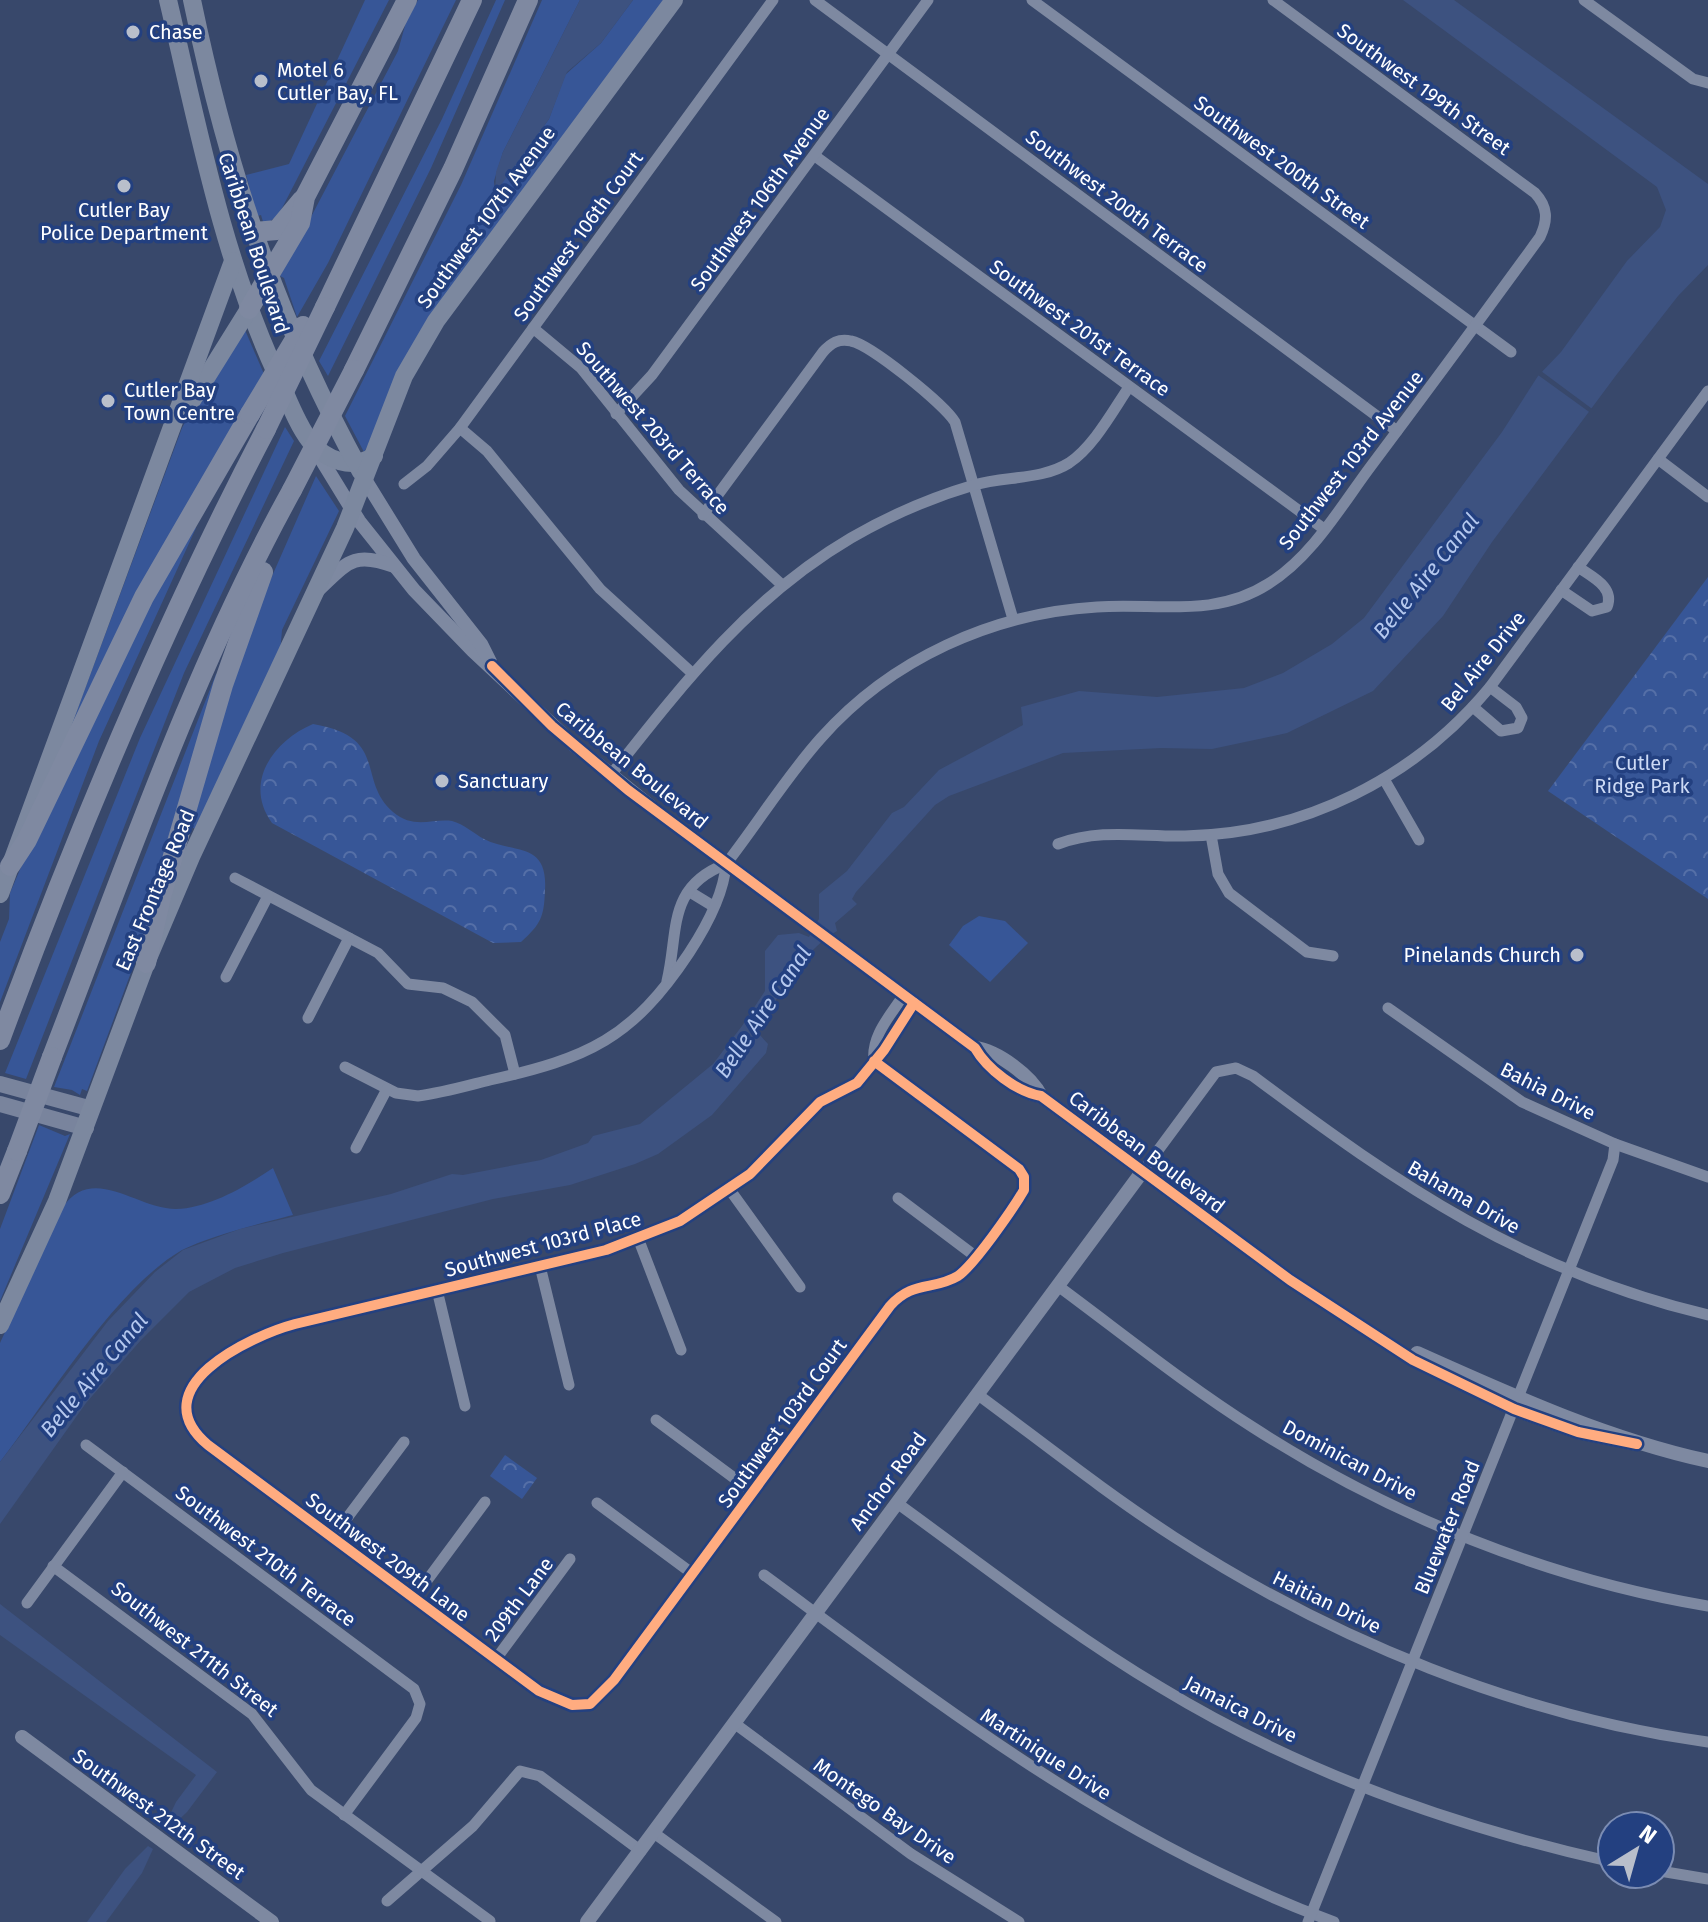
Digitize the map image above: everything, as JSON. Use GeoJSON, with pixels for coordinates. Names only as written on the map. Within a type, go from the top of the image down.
{"type":"FeatureCollection","features":[{"type":"Feature","properties":{"kind":"highway"},"geometry":{"type":"LineString","coordinates":[[253,232],[271,233],[277,230],[305,197],[407,0]]}},
{"type":"Feature","properties":{"kind":"highway"},"geometry":{"type":"LineString","coordinates":[[0,1040],[38,937],[133,708],[204,550],[266,429],[323,303],[472,0]]}},
{"type":"Feature","properties":{"kind":"highway"},"geometry":{"type":"LineString","coordinates":[[0,1194],[184,719],[245,581],[453,169],[528,0]]}},
{"type":"Feature","properties":{"kind":"highway"},"geometry":{"type":"LineString","coordinates":[[249,309],[300,223],[305,197]]}},
{"type":"Feature","properties":{"kind":"highway"},"geometry":{"type":"LineString","coordinates":[[10,866],[27,840],[144,597],[250,414],[323,303]]}},
{"type":"Feature","properties":{"kind":"highway"},"geometry":{"type":"LineString","coordinates":[[146,963],[161,897],[223,685],[292,490]]}},
{"type":"Feature","properties":{"kind":"main road","name":"Caribbean Boulevard"},"geometry":{"type":"LineString","coordinates":[[168,0],[202,153],[233,261],[249,309],[310,442]]}},
{"type":"Feature","properties":{"kind":"main road","name":"Caribbean Boulevard"},"geometry":{"type":"LineString","coordinates":[[192,0],[222,135],[269,278],[296,347],[360,471]]}},
{"type":"Feature","properties":{"kind":"main road","name":"Southwest 107th Avenue"},"geometry":{"type":"LineString","coordinates":[[360,471],[374,456],[404,376],[436,321],[674,0]]}},
{"type":"Feature","properties":{"kind":"main road"},"geometry":{"type":"LineString","coordinates":[[184,66],[204,57]]}},
{"type":"Feature","properties":{"kind":"main road"},"geometry":{"type":"LineString","coordinates":[[0,894],[233,261]]}},
{"type":"Feature","properties":{"kind":"main road"},"geometry":{"type":"LineString","coordinates":[[172,431],[249,309],[296,347]]}},
{"type":"Feature","properties":{"kind":"main road"},"geometry":{"type":"LineString","coordinates":[[310,442],[360,471]]}},
{"type":"Feature","properties":{"kind":"main road","name":"East Frontage Road"},"geometry":{"type":"LineString","coordinates":[[0,1325],[86,1128],[146,963],[214,805],[352,510],[360,471]]}},
{"type":"Feature","properties":{"kind":"main road"},"geometry":{"type":"LineString","coordinates":[[0,1084],[92,1109]]}},
{"type":"Feature","properties":{"kind":"main road"},"geometry":{"type":"LineString","coordinates":[[0,1104],[86,1128]]}},
{"type":"Feature","properties":{"kind":"street","name":"Southwest 106th Court"},"geometry":{"type":"LineString","coordinates":[[404,484],[427,466],[460,428],[773,0]]}},
{"type":"Feature","properties":{"kind":"street","name":"Southwest 200th Terrace"},"geometry":{"type":"LineString","coordinates":[[815,0],[1397,431]]}},
{"type":"Feature","properties":{"kind":"street","name":"Southwest 106th Avenue"},"geometry":{"type":"LineString","coordinates":[[616,414],[652,375],[928,0]]}},
{"type":"Feature","properties":{"kind":"street","name":"Southwest 200th Street"},"geometry":{"type":"LineString","coordinates":[[1032,0],[1511,352]]}},
{"type":"Feature","properties":{"kind":"street","name":"Southwest 199th Street"},"geometry":{"type":"LineString","coordinates":[[1273,0],[1528,187],[1540,199],[1546,214]]}},
{"type":"Feature","properties":{"kind":"street"},"geometry":{"type":"LineString","coordinates":[[1584,0],[1693,79],[1708,83]]}},
{"type":"Feature","properties":{"kind":"street","name":"Southwest 201st Terrace"},"geometry":{"type":"LineString","coordinates":[[815,156],[1324,529]]}},
{"type":"Feature","properties":{"kind":"street","name":"Southwest 103rd Avenue"},"geometry":{"type":"LineString","coordinates":[[667,981],[674,922],[706,871],[726,864],[816,744],[858,703],[936,650],[1013,619],[1085,607],[1188,609],[1220,604],[1268,585],[1297,560],[1324,529],[1540,237],[1546,214]]}},
{"type":"Feature","properties":{"kind":"street","name":"Southwest 203rd Terrace"},"geometry":{"type":"LineString","coordinates":[[533,328],[573,360],[703,515],[781,584]]}},
{"type":"Feature","properties":{"kind":"street"},"geometry":{"type":"LineString","coordinates":[[703,515],[823,352],[834,343],[845,340],[863,346],[946,409],[958,428],[1013,619]]}},
{"type":"Feature","properties":{"kind":"street"},"geometry":{"type":"LineString","coordinates":[[610,776],[692,673],[781,584],[853,537],[921,505],[976,484],[1048,472],[1070,462],[1086,446],[1129,387]]}},
{"type":"Feature","properties":{"kind":"street","name":"Bel Aire Drive"},"geometry":{"type":"LineString","coordinates":[[1058,844],[1101,833],[1211,835],[1302,817],[1384,779],[1431,746],[1490,687],[1708,391]]}},
{"type":"Feature","properties":{"kind":"street"},"geometry":{"type":"LineString","coordinates":[[460,428],[487,451],[600,589],[692,673]]}},
{"type":"Feature","properties":{"kind":"street","name":"Caribbean Boulevard"},"geometry":{"type":"LineString","coordinates":[[310,442],[352,510],[394,566],[456,635],[538,712],[610,776],[975,1048],[982,1060],[1027,1093],[1041,1096],[1290,1280],[1452,1382],[1516,1404],[1578,1432],[1708,1461]]}},
{"type":"Feature","properties":{"kind":"street"},"geometry":{"type":"LineString","coordinates":[[1658,459],[1708,497]]}},
{"type":"Feature","properties":{"kind":"street","name":"Caribbean Boulevard"},"geometry":{"type":"LineString","coordinates":[[360,471],[414,559],[481,644],[492,666]]}},
{"type":"Feature","properties":{"kind":"street"},"geometry":{"type":"LineString","coordinates":[[313,595],[351,561],[369,559],[394,566]]}},
{"type":"Feature","properties":{"kind":"street"},"geometry":{"type":"LineString","coordinates":[[1561,590],[1592,611],[1607,607],[1610,596],[1607,589],[1578,567]]}},
{"type":"Feature","properties":{"kind":"street"},"geometry":{"type":"LineString","coordinates":[[1473,707],[1501,731],[1518,728],[1522,718],[1519,711],[1490,687]]}},
{"type":"Feature","properties":{"kind":"street"},"geometry":{"type":"LineString","coordinates":[[1384,779],[1419,840]]}},
{"type":"Feature","properties":{"kind":"street"},"geometry":{"type":"LineString","coordinates":[[1211,835],[1218,874],[1229,893],[1307,952],[1333,956]]}},
{"type":"Feature","properties":{"kind":"street","name":"Southwest 103rd Avenue"},"geometry":{"type":"LineString","coordinates":[[387,1089],[418,1096],[515,1074],[594,1049],[635,1019],[675,975],[696,943],[725,885],[726,864]]}},
{"type":"Feature","properties":{"kind":"street"},"geometry":{"type":"LineString","coordinates":[[235,878],[381,955],[408,984],[443,988],[477,1007],[505,1035],[515,1074]]}},
{"type":"Feature","properties":{"kind":"street"},"geometry":{"type":"LineString","coordinates":[[690,892],[713,906]]}},
{"type":"Feature","properties":{"kind":"street"},"geometry":{"type":"LineString","coordinates":[[226,977],[268,896]]}},
{"type":"Feature","properties":{"kind":"street"},"geometry":{"type":"LineString","coordinates":[[308,1018],[349,938]]}},
{"type":"Feature","properties":{"kind":"street","name":"Southwest 103rd Place"},"geometry":{"type":"LineString","coordinates":[[189,1419],[189,1398],[199,1377],[225,1355],[256,1337],[540,1266],[638,1238],[680,1221],[730,1190],[778,1148],[820,1102],[853,1087],[874,1061],[908,1000]]}},
{"type":"Feature","properties":{"kind":"street","name":"Bahia Drive"},"geometry":{"type":"LineString","coordinates":[[1388,1008],[1513,1096],[1615,1144],[1708,1177]]}},
{"type":"Feature","properties":{"kind":"street","name":"Southwest 103rd Court"},"geometry":{"type":"LineString","coordinates":[[579,1706],[600,1698],[895,1300],[918,1285],[958,1275],[1022,1194],[1025,1181],[1015,1167],[874,1061]]}},
{"type":"Feature","properties":{"kind":"street"},"geometry":{"type":"LineString","coordinates":[[345,1067],[387,1089],[356,1148]]}},
{"type":"Feature","properties":{"kind":"street","name":"Anchor Road"},"geometry":{"type":"LineString","coordinates":[[587,1922],[1213,1075],[1225,1068]]}},
{"type":"Feature","properties":{"kind":"street","name":"Bahama Drive"},"geometry":{"type":"LineString","coordinates":[[1225,1068],[1243,1070],[1253,1076],[1367,1161],[1437,1207],[1570,1271],[1644,1299],[1708,1315]]}},
{"type":"Feature","properties":{"kind":"street","name":"Bluewater Road"},"geometry":{"type":"LineString","coordinates":[[1310,1918],[1570,1271],[1613,1160],[1615,1144]]}},
{"type":"Feature","properties":{"kind":"street"},"geometry":{"type":"LineString","coordinates":[[730,1190],[800,1287]]}},
{"type":"Feature","properties":{"kind":"street"},"geometry":{"type":"LineString","coordinates":[[898,1198],[975,1256]]}},
{"type":"Feature","properties":{"kind":"street"},"geometry":{"type":"LineString","coordinates":[[638,1238],[681,1350]]}},
{"type":"Feature","properties":{"kind":"street"},"geometry":{"type":"LineString","coordinates":[[540,1266],[569,1385]]}},
{"type":"Feature","properties":{"kind":"street","name":"Dominican Drive"},"geometry":{"type":"LineString","coordinates":[[1058,1286],[1196,1389],[1273,1440],[1356,1487],[1463,1536],[1574,1574],[1708,1606]]}},
{"type":"Feature","properties":{"kind":"street"},"geometry":{"type":"LineString","coordinates":[[437,1290],[465,1406]]}},
{"type":"Feature","properties":{"kind":"street","name":"Haitian Drive"},"geometry":{"type":"LineString","coordinates":[[977,1394],[1109,1492],[1217,1564],[1326,1623],[1413,1661],[1529,1702],[1619,1726],[1708,1742]]}},
{"type":"Feature","properties":{"kind":"street","name":"Southwest 209th Lane"},"geometry":{"type":"LineString","coordinates":[[189,1419],[208,1445],[496,1659],[545,1695],[579,1706]]}},
{"type":"Feature","properties":{"kind":"street"},"geometry":{"type":"LineString","coordinates":[[656,1420],[753,1492]]}},
{"type":"Feature","properties":{"kind":"street"},"geometry":{"type":"LineString","coordinates":[[332,1538],[404,1442]]}},
{"type":"Feature","properties":{"kind":"street","name":"Southwest 210th Terrace"},"geometry":{"type":"LineString","coordinates":[[86,1445],[409,1684],[419,1700],[420,1709],[413,1723],[344,1815]]}},
{"type":"Feature","properties":{"kind":"street"},"geometry":{"type":"LineString","coordinates":[[27,1603],[123,1472]]}},
{"type":"Feature","properties":{"kind":"street"},"geometry":{"type":"LineString","coordinates":[[414,1598],[485,1502]]}},
{"type":"Feature","properties":{"kind":"street"},"geometry":{"type":"LineString","coordinates":[[597,1503],[693,1574]]}},
{"type":"Feature","properties":{"kind":"street","name":"Jamaica Drive"},"geometry":{"type":"LineString","coordinates":[[897,1503],[1043,1611],[1160,1687],[1251,1736],[1363,1786],[1490,1830],[1596,1858]]}},
{"type":"Feature","properties":{"kind":"street","name":"209th Lane"},"geometry":{"type":"LineString","coordinates":[[496,1659],[570,1559]]}},
{"type":"Feature","properties":{"kind":"street","name":"Southwest 211th Street"},"geometry":{"type":"LineString","coordinates":[[53,1566],[252,1714],[270,1733],[304,1782],[344,1815],[490,1921]]}},
{"type":"Feature","properties":{"kind":"street","name":"Martinique Drive"},"geometry":{"type":"LineString","coordinates":[[764,1575],[964,1723],[1065,1789],[1179,1853],[1310,1918],[1334,1922]]}},
{"type":"Feature","properties":{"kind":"street","name":"Montego Bay Drive"},"geometry":{"type":"LineString","coordinates":[[734,1723],[904,1849],[1019,1922]]}},
{"type":"Feature","properties":{"kind":"street","name":"Southwest 212th Street"},"geometry":{"type":"LineString","coordinates":[[22,1737],[272,1922]]}},
{"type":"Feature","properties":{"kind":"street"},"geometry":{"type":"LineString","coordinates":[[387,1901],[473,1826],[514,1774],[529,1771],[641,1851]]}},
{"type":"Feature","properties":{"kind":"street"},"geometry":{"type":"LineString","coordinates":[[654,1833],[776,1922]]}},
{"type":"Feature","properties":{"kind":"street"},"geometry":{"type":"LineString","coordinates":[[1676,1874],[1708,1879]]}},
{"type":"Feature","properties":{"kind":"green space"},"geometry":{"type":"Polygon","coordinates":[[[365,0],[389,0],[278,216],[264,225],[261,215],[257,216],[246,175],[289,164],[365,0]]]}},
{"type":"Feature","properties":{"kind":"green space"},"geometry":{"type":"Polygon","coordinates":[[[418,0],[456,0],[328,263],[297,317],[284,278],[280,276],[398,51],[406,22],[418,0]]]}},
{"type":"Feature","properties":{"kind":"green space"},"geometry":{"type":"Polygon","coordinates":[[[496,0],[505,0],[431,168],[328,376],[319,361],[442,119],[496,0]]]}},
{"type":"Feature","properties":{"kind":"green space"},"geometry":{"type":"Polygon","coordinates":[[[542,0],[580,0],[503,152],[494,181],[495,192],[549,119],[565,75],[601,43],[633,0],[666,0],[545,163],[364,452],[345,416],[461,185],[542,0]]]}},
{"type":"Feature","properties":{"kind":"green space"},"geometry":{"type":"Polygon","coordinates":[[[245,330],[264,374],[129,607],[54,772],[182,428],[198,397],[245,330]]]}},
{"type":"Feature","properties":{"kind":"green space"},"geometry":{"type":"Polygon","coordinates":[[[285,427],[294,441],[184,673],[26,1079],[5,1073],[140,738],[285,427]]]}},
{"type":"Feature","properties":{"kind":"green space"},"geometry":{"type":"Polygon","coordinates":[[[316,476],[339,511],[282,630],[280,653],[195,829],[189,825],[251,624],[316,476]]]}},
{"type":"Feature","properties":{"kind":"green space"},"geometry":{"type":"Polygon","coordinates":[[[190,524],[196,528],[99,741],[0,1002],[0,942],[9,919],[10,893],[38,827],[190,524]]]}},
{"type":"Feature","properties":{"kind":"green space","name":"Cutler Ridge Park"},"geometry":{"type":"Polygon","coordinates":[[[1708,577],[1708,899],[1548,791],[1708,577]]]}},
{"type":"Feature","properties":{"kind":"green space"},"geometry":{"type":"Polygon","coordinates":[[[216,674],[221,676],[149,924],[87,1091],[82,1089],[80,1095],[72,1090],[54,1087],[216,674]]]}},
{"type":"Feature","properties":{"kind":"green space"},"geometry":{"type":"Polygon","coordinates":[[[313,724],[337,730],[353,739],[368,761],[382,800],[401,817],[416,822],[452,821],[484,839],[535,856],[544,874],[545,899],[540,919],[528,936],[521,942],[493,943],[272,823],[261,793],[267,765],[286,741],[313,724]]]}},
{"type":"Feature","properties":{"kind":"green space"},"geometry":{"type":"Polygon","coordinates":[[[979,916],[1005,921],[1028,943],[990,982],[949,945],[963,926],[979,916]]]}},
{"type":"Feature","properties":{"kind":"green space"},"geometry":{"type":"Polygon","coordinates":[[[39,1125],[65,1136],[70,1134],[0,1301],[0,1229],[39,1125]]]}},
{"type":"Feature","properties":{"kind":"green space"},"geometry":{"type":"Polygon","coordinates":[[[273,1168],[293,1215],[193,1245],[157,1268],[132,1291],[84,1347],[0,1462],[0,1343],[62,1208],[74,1195],[87,1189],[101,1189],[161,1207],[189,1208],[227,1195],[273,1168]]]}},
{"type":"Feature","properties":{"kind":"green space"},"geometry":{"type":"Polygon","coordinates":[[[505,1455],[537,1478],[522,1499],[490,1476],[505,1455]]]}},
{"type":"Feature","properties":{"kind":"water"},"geometry":{"type":"Polygon","coordinates":[[[580,0],[633,0],[601,43],[567,72],[549,119],[495,193],[496,172],[503,152],[580,0]]]}},
{"type":"Feature","properties":{"kind":"water","name":"Belle Aire Canal"},"geometry":{"type":"Polygon","coordinates":[[[1403,0],[1454,0],[1708,184],[1708,265],[1678,296],[1617,374],[1492,542],[1443,616],[1373,691],[1287,733],[1212,749],[1063,753],[949,796],[935,805],[856,892],[852,899],[857,904],[835,923],[837,931],[814,949],[792,976],[758,1033],[768,1044],[766,1053],[712,1115],[658,1154],[635,1164],[570,1185],[493,1199],[283,1253],[235,1268],[189,1292],[141,1340],[86,1403],[0,1524],[0,1462],[108,1321],[155,1272],[183,1250],[240,1229],[391,1194],[452,1174],[463,1175],[541,1160],[588,1143],[593,1136],[640,1124],[713,1064],[742,1026],[765,991],[765,951],[778,935],[799,933],[809,937],[819,919],[819,894],[847,871],[892,813],[904,807],[939,770],[1023,725],[1021,707],[1079,691],[1157,697],[1244,688],[1283,673],[1332,644],[1364,618],[1502,432],[1538,376],[1561,352],[1627,261],[1660,227],[1666,210],[1657,187],[1403,0]]]}},
{"type":"Feature","properties":{"kind":"water"},"geometry":{"type":"Polygon","coordinates":[[[0,1604],[217,1772],[187,1812],[167,1831],[163,1829],[176,1802],[196,1775],[0,1635],[0,1604]]]}},
{"type":"Feature","properties":{"kind":"water"},"geometry":{"type":"Polygon","coordinates":[[[148,1846],[153,1849],[142,1873],[106,1922],[87,1922],[125,1869],[148,1846]]]}},
{"type":"Feature","properties":{"kind":"pier"},"geometry":{"type":"Polygon","coordinates":[[[1541,371],[1595,411],[1592,414],[1538,375],[1541,371]]]}},
{"type":"Feature","properties":{"kind":"cycle path"},"geometry":{"type":"LineString","coordinates":[[492,666],[552,726],[628,790],[975,1048],[987,1064],[1004,1078],[1022,1090],[1041,1096],[1290,1280],[1413,1360],[1514,1409],[1578,1432],[1637,1444]]}},
{"type":"Feature","properties":{"kind":"cycle path"},"geometry":{"type":"LineString","coordinates":[[874,1061],[1019,1169],[1024,1177],[1024,1190],[1003,1223],[965,1270],[949,1281],[907,1292],[890,1306],[614,1680],[590,1704],[572,1705],[539,1691],[208,1445],[190,1424],[187,1404],[194,1385],[209,1368],[230,1353],[276,1330],[606,1250],[680,1221],[750,1174],[820,1102],[857,1083],[884,1050],[914,1003]]}},
{"type":"Feature","properties":{"kind":"place","name":"Chase"},"geometry":{"type":"Point","coordinates":[133,32]}},
{"type":"Feature","properties":{"kind":"place","name":"Motel 6 Cutler Bay, FL"},"geometry":{"type":"Point","coordinates":[261,81]}},
{"type":"Feature","properties":{"kind":"place","name":"Cutler Bay Police Department"},"geometry":{"type":"Point","coordinates":[124,186]}},
{"type":"Feature","properties":{"kind":"place","name":"Cutler Bay Town Centre"},"geometry":{"type":"Point","coordinates":[108,401]}},
{"type":"Feature","properties":{"kind":"place","name":"Sanctuary"},"geometry":{"type":"Point","coordinates":[442,781]}},
{"type":"Feature","properties":{"kind":"place","name":"Pinelands Church"},"geometry":{"type":"Point","coordinates":[1577,955]}}]}
